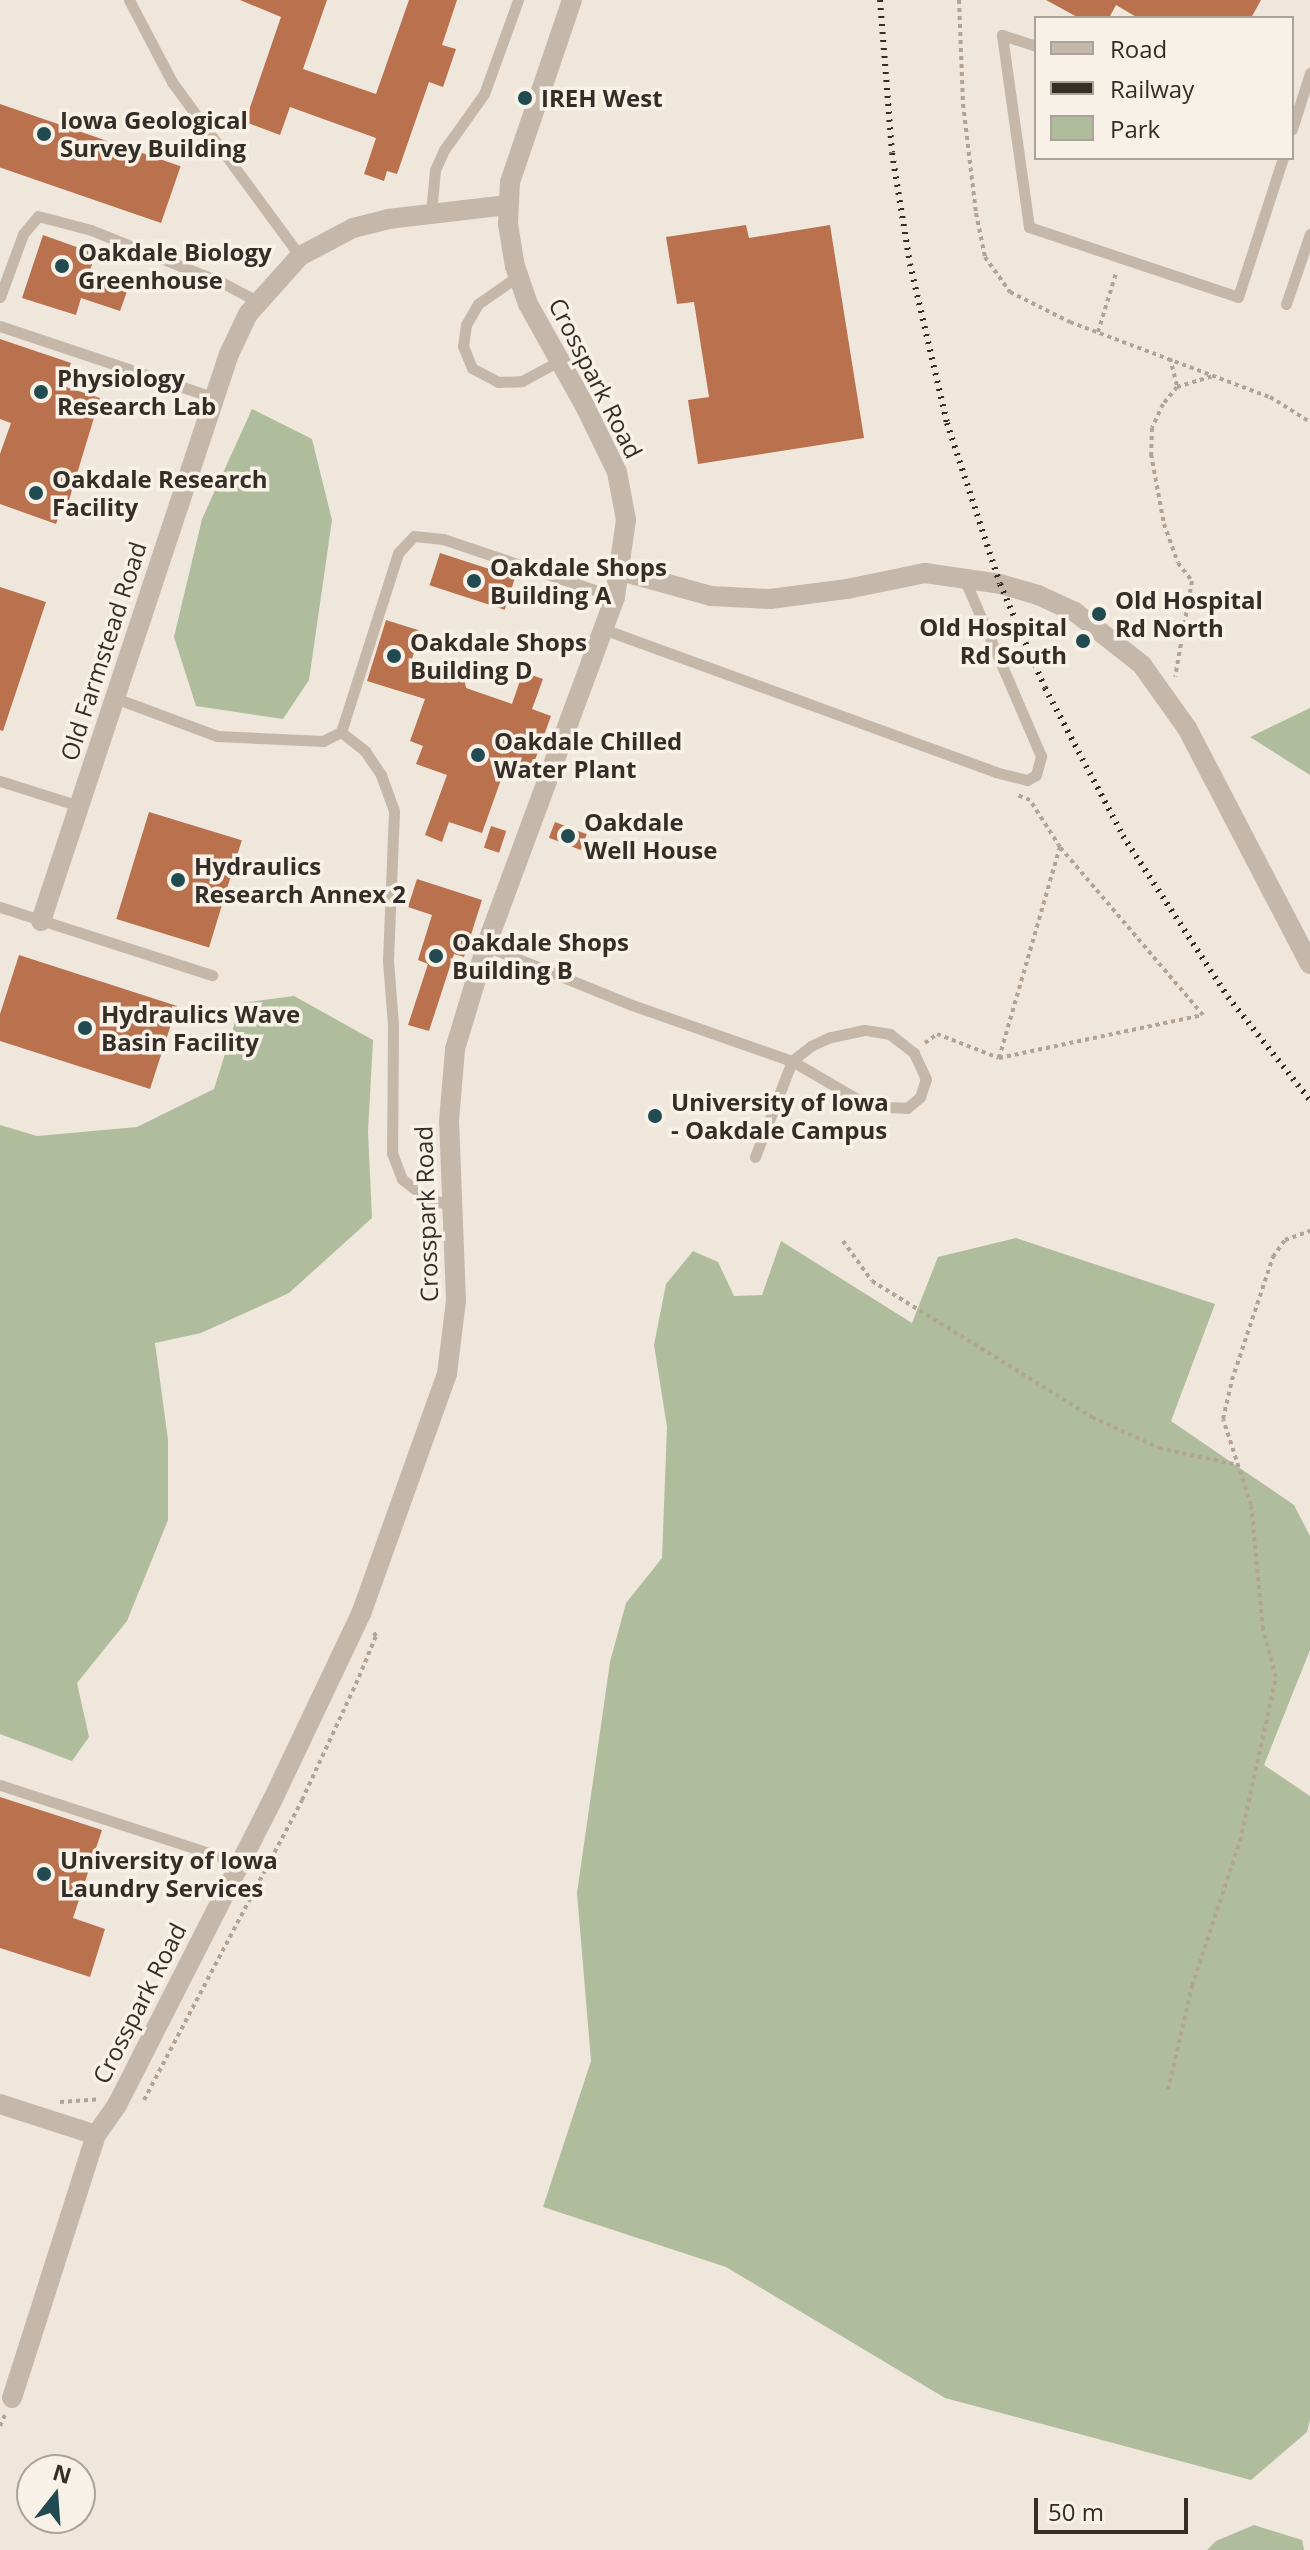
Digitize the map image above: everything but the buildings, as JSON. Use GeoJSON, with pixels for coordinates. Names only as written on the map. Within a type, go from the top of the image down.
{"type":"FeatureCollection","features":[{"type":"Feature","properties":{"kind":"street","name":"Crosspark Road"},"geometry":{"type":"LineString","coordinates":[[12,2398],[96,2135],[117,2105],[240,1863],[361,1614],[447,1374],[456,1301],[449,1121],[455,1049],[486,946],[615,597],[626,520],[617,472],[528,304],[518,276],[507,205],[510,182],[572,0]]}},
{"type":"Feature","properties":{"kind":"street","name":"Old Farmstead Road"},"geometry":{"type":"LineString","coordinates":[[41,921],[229,354],[258,302],[300,256],[353,228],[431,213],[507,205]]}},
{"type":"Feature","properties":{"kind":"street"},"geometry":{"type":"LineString","coordinates":[[621,571],[711,596],[770,599],[847,589],[925,573],[964,577],[1038,595],[1075,612],[1142,665],[1187,728],[1310,964]]}},
{"type":"Feature","properties":{"kind":"street"},"geometry":{"type":"LineString","coordinates":[[0,2104],[96,2135]]}},
{"type":"Feature","properties":{"kind":"lane"},"geometry":{"type":"LineString","coordinates":[[129,0],[172,82],[300,256]]}},
{"type":"Feature","properties":{"kind":"lane"},"geometry":{"type":"LineString","coordinates":[[431,213],[435,170],[444,150],[484,94],[518,0]]}},
{"type":"Feature","properties":{"kind":"lane"},"geometry":{"type":"LineString","coordinates":[[1034,45],[1002,35],[1029,227],[1238,297],[1282,160]]}},
{"type":"Feature","properties":{"kind":"lane"},"geometry":{"type":"LineString","coordinates":[[1294,123],[1310,73]]}},
{"type":"Feature","properties":{"kind":"lane"},"geometry":{"type":"LineString","coordinates":[[0,297],[23,234],[38,216],[91,230],[223,283],[258,302]]}},
{"type":"Feature","properties":{"kind":"lane"},"geometry":{"type":"LineString","coordinates":[[1286,304],[1310,234]]}},
{"type":"Feature","properties":{"kind":"lane"},"geometry":{"type":"LineString","coordinates":[[518,276],[478,304],[466,325],[463,346],[472,368],[498,382],[522,381],[559,361]]}},
{"type":"Feature","properties":{"kind":"lane"},"geometry":{"type":"LineString","coordinates":[[0,326],[215,398]]}},
{"type":"Feature","properties":{"kind":"lane"},"geometry":{"type":"LineString","coordinates":[[115,698],[217,736],[323,741],[341,732],[398,553],[414,536],[443,539],[615,597]]}},
{"type":"Feature","properties":{"kind":"lane"},"geometry":{"type":"LineString","coordinates":[[603,629],[995,772],[1027,780],[1036,775],[1041,756],[964,577]]}},
{"type":"Feature","properties":{"kind":"lane"},"geometry":{"type":"LineString","coordinates":[[341,732],[365,751],[381,775],[394,811],[388,961],[393,1025],[392,1153],[402,1179],[426,1198],[454,1206]]}},
{"type":"Feature","properties":{"kind":"lane"},"geometry":{"type":"LineString","coordinates":[[0,781],[79,806]]}},
{"type":"Feature","properties":{"kind":"lane"},"geometry":{"type":"LineString","coordinates":[[0,907],[212,975]]}},
{"type":"Feature","properties":{"kind":"lane"},"geometry":{"type":"LineString","coordinates":[[486,946],[632,1005],[792,1061],[857,1099],[883,1107],[907,1108],[920,1097],[926,1079],[914,1053],[890,1034],[864,1030],[830,1037],[792,1061],[755,1157]]}},
{"type":"Feature","properties":{"kind":"lane"},"geometry":{"type":"LineString","coordinates":[[0,1785],[240,1863]]}},
{"type":"Feature","properties":{"kind":"path"},"geometry":{"type":"LineString","coordinates":[[1098,332],[1120,258]]}},
{"type":"Feature","properties":{"kind":"path"},"geometry":{"type":"LineString","coordinates":[[1170,358],[1177,387]]}},
{"type":"Feature","properties":{"kind":"path"},"geometry":{"type":"LineString","coordinates":[[1170,703],[1192,581],[1178,563],[1164,524],[1151,454],[1152,428],[1163,404],[1177,387],[1215,375]]}},
{"type":"Feature","properties":{"kind":"path"},"geometry":{"type":"LineString","coordinates":[[914,1053],[937,1034],[999,1058],[1203,1015],[1060,847],[1030,800],[990,785],[995,772]]}},
{"type":"Feature","properties":{"kind":"path"},"geometry":{"type":"LineString","coordinates":[[999,1058],[1060,847]]}},
{"type":"Feature","properties":{"kind":"path"},"geometry":{"type":"LineString","coordinates":[[1168,2090],[1192,1986],[1240,1841],[1276,1677],[1263,1629],[1251,1505],[1223,1419],[1232,1380],[1273,1257],[1285,1240],[1310,1231]]}},
{"type":"Feature","properties":{"kind":"path"},"geometry":{"type":"LineString","coordinates":[[843,1241],[872,1281],[1092,1417],[1159,1448],[1238,1465]]}},
{"type":"Feature","properties":{"kind":"path"},"geometry":{"type":"LineString","coordinates":[[140,2104],[272,1860],[359,1677],[376,1636],[361,1614]]}},
{"type":"Feature","properties":{"kind":"green space"},"geometry":{"type":"Polygon","coordinates":[[[252,409],[312,439],[332,520],[309,680],[283,719],[196,706],[174,637],[202,519],[252,409]]]}},
{"type":"Feature","properties":{"kind":"green space"},"geometry":{"type":"Polygon","coordinates":[[[1310,708],[1310,775],[1250,737],[1310,708]]]}},
{"type":"Feature","properties":{"kind":"green space"},"geometry":{"type":"Polygon","coordinates":[[[294,996],[373,1040],[368,1132],[372,1218],[289,1293],[201,1333],[155,1343],[168,1440],[168,1520],[127,1621],[77,1683],[89,1737],[72,1761],[0,1734],[0,1125],[37,1136],[137,1127],[214,1089],[241,1003],[294,996]]]}},
{"type":"Feature","properties":{"kind":"green space"},"geometry":{"type":"Polygon","coordinates":[[[1016,1238],[1215,1304],[1171,1421],[1294,1505],[1310,1536],[1310,1650],[1264,1765],[1310,1796],[1310,2420],[1307,2432],[1251,2480],[945,2398],[726,2267],[543,2207],[591,2061],[577,1893],[610,1662],[626,1603],[662,1558],[667,1427],[654,1345],[666,1284],[693,1251],[718,1262],[734,1296],[762,1295],[781,1241],[912,1323],[938,1257],[1016,1238]]]}},
{"type":"Feature","properties":{"kind":"green space"},"geometry":{"type":"Polygon","coordinates":[[[1254,2525],[1302,2540],[1304,2550],[1207,2550],[1216,2541],[1254,2525]]]}},
{"type":"Feature","properties":{"kind":"railway"},"geometry":{"type":"LineString","coordinates":[[880,0],[892,153],[910,264],[947,423],[1000,584],[1045,688],[1123,836],[1228,997],[1310,1100]]}},
{"type":"Feature","properties":{"kind":"place","name":"IREH West"},"geometry":{"type":"Point","coordinates":[525,98]}},
{"type":"Feature","properties":{"kind":"place","name":"Iowa Geological Survey Building"},"geometry":{"type":"Point","coordinates":[44,134]}},
{"type":"Feature","properties":{"kind":"place","name":"Oakdale Biology Greenhouse"},"geometry":{"type":"Point","coordinates":[62,266]}},
{"type":"Feature","properties":{"kind":"place","name":"Physiology Research Lab"},"geometry":{"type":"Point","coordinates":[41,392]}},
{"type":"Feature","properties":{"kind":"place","name":"Oakdale Research Facility"},"geometry":{"type":"Point","coordinates":[36,493]}},
{"type":"Feature","properties":{"kind":"place","name":"Oakdale Shops Building A"},"geometry":{"type":"Point","coordinates":[474,581]}},
{"type":"Feature","properties":{"kind":"place","name":"Old Hospital Rd North"},"geometry":{"type":"Point","coordinates":[1099,614]}},
{"type":"Feature","properties":{"kind":"place","name":"Old Hospital Rd South"},"geometry":{"type":"Point","coordinates":[1083,641]}},
{"type":"Feature","properties":{"kind":"place","name":"Oakdale Shops Building D"},"geometry":{"type":"Point","coordinates":[394,656]}},
{"type":"Feature","properties":{"kind":"place","name":"Oakdale Chilled Water Plant"},"geometry":{"type":"Point","coordinates":[478,755]}},
{"type":"Feature","properties":{"kind":"place","name":"Oakdale Well House"},"geometry":{"type":"Point","coordinates":[568,836]}},
{"type":"Feature","properties":{"kind":"place","name":"Hydraulics Research Annex 2"},"geometry":{"type":"Point","coordinates":[178,880]}},
{"type":"Feature","properties":{"kind":"place","name":"Oakdale Shops Building B"},"geometry":{"type":"Point","coordinates":[436,956]}},
{"type":"Feature","properties":{"kind":"place","name":"Hydraulics Wave Basin Facility"},"geometry":{"type":"Point","coordinates":[85,1028]}},
{"type":"Feature","properties":{"kind":"place","name":"University of Iowa - Oakdale Campus"},"geometry":{"type":"Point","coordinates":[655,1116]}},
{"type":"Feature","properties":{"kind":"place","name":"University of Iowa Laundry Services"},"geometry":{"type":"Point","coordinates":[44,1874]}}]}
